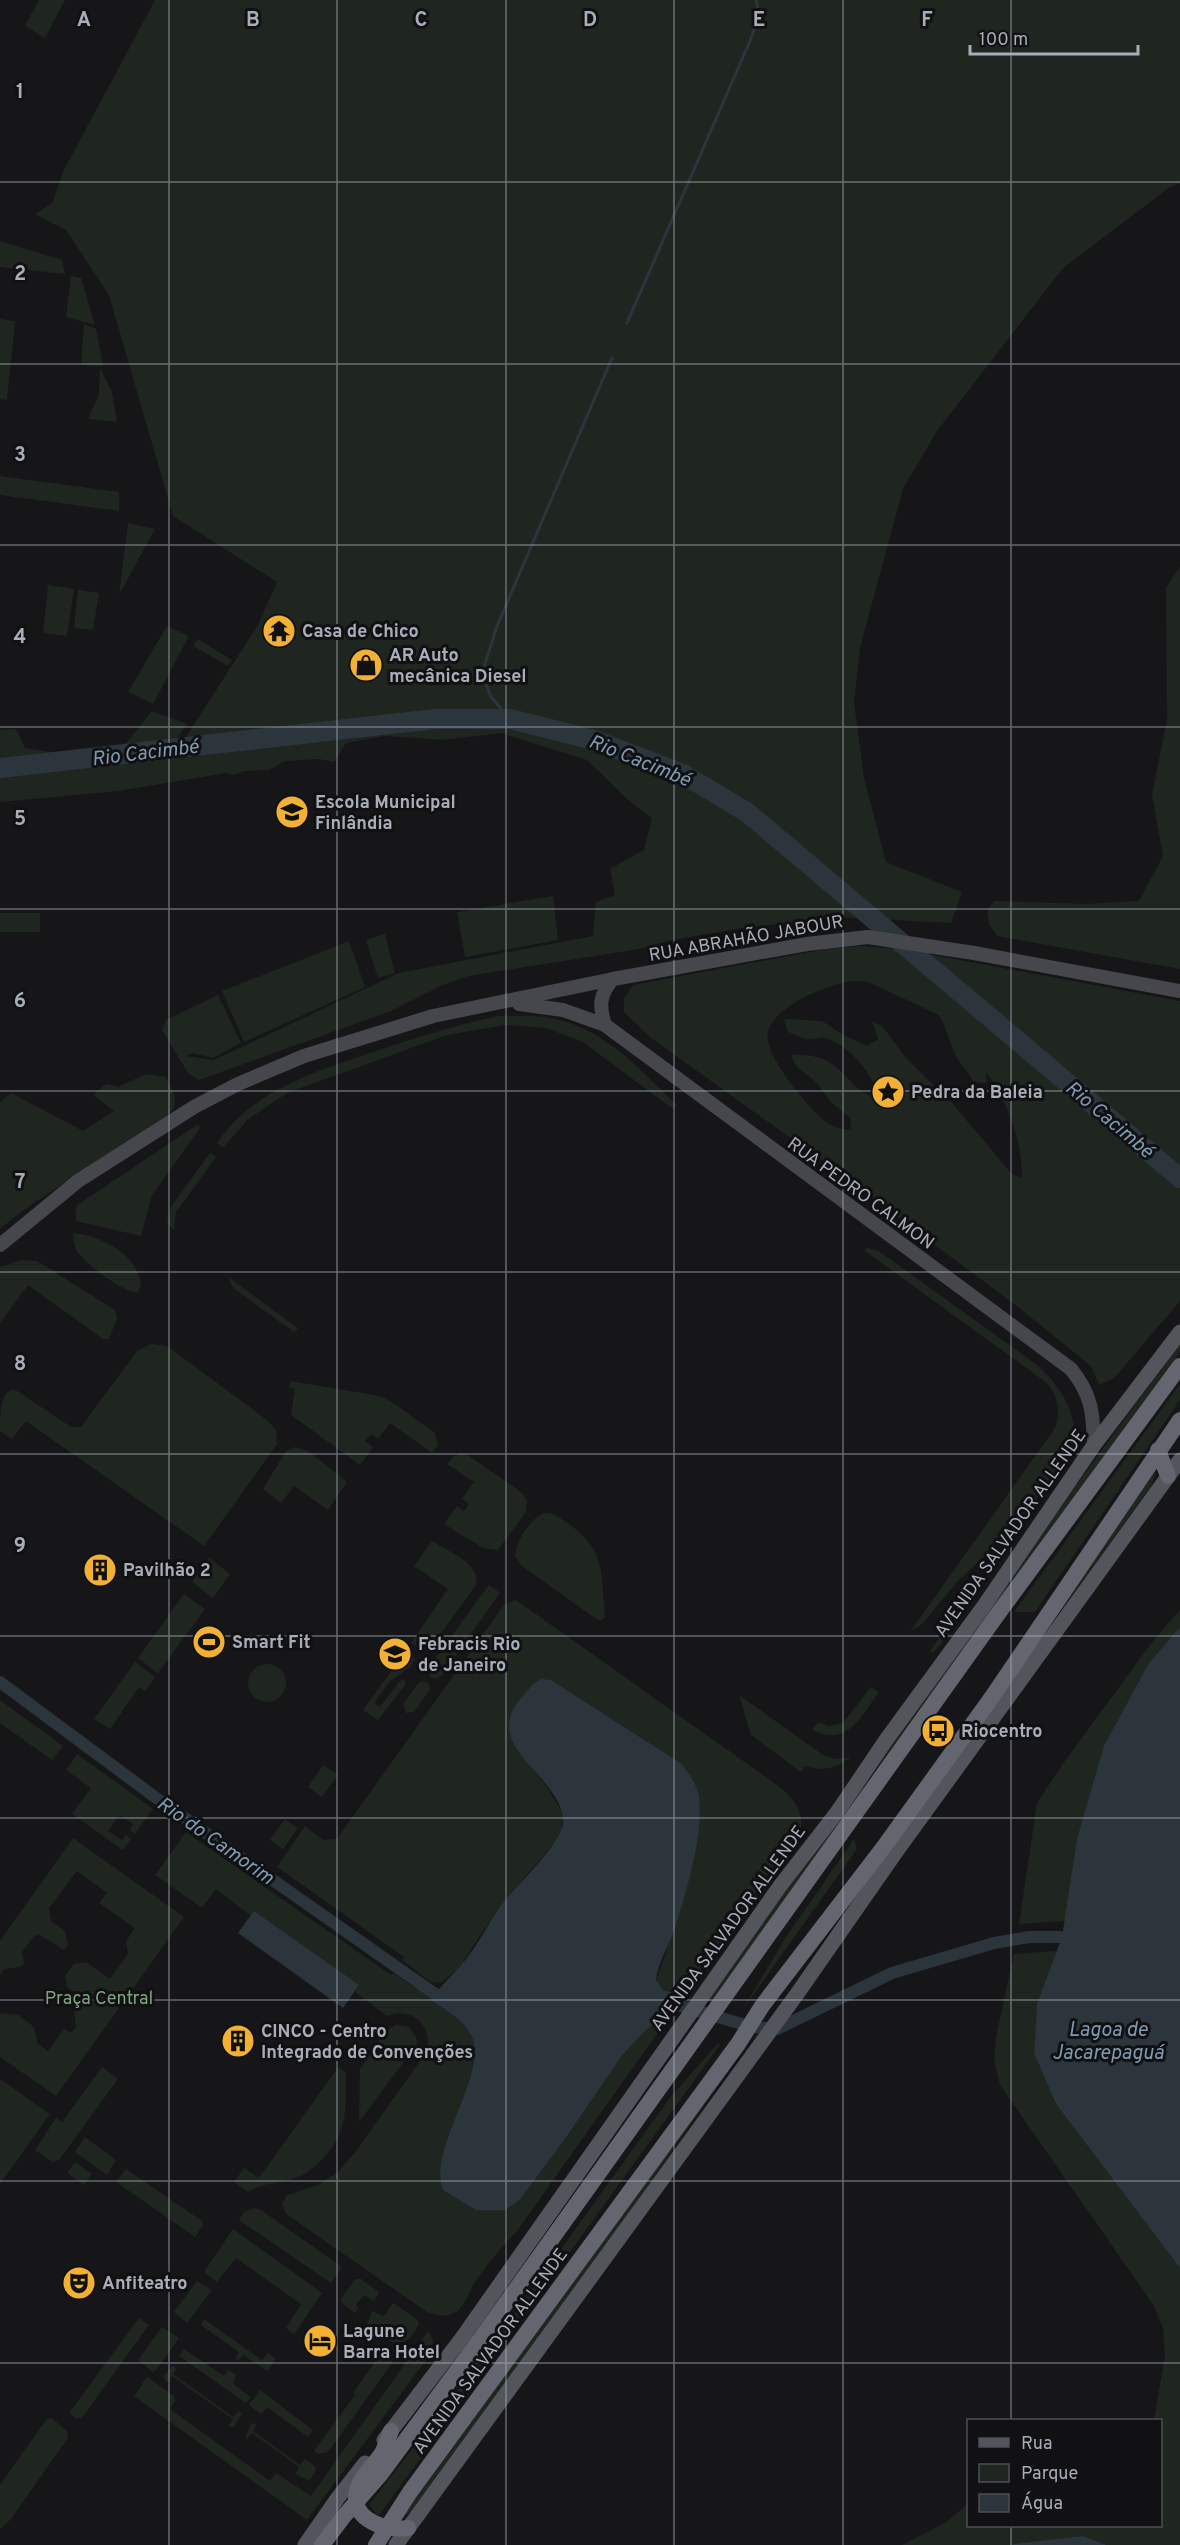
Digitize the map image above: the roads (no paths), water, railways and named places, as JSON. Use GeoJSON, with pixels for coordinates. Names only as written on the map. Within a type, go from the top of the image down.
{"type":"FeatureCollection","features":[{"type":"Feature","properties":{"kind":"highway","name":"AVENIDA SALVADOR ALLENDE"},"geometry":{"type":"LineString","coordinates":[[322,2545],[358,2502],[477,2345],[990,1624],[1180,1366]]}},
{"type":"Feature","properties":{"kind":"highway","name":"AVENIDA SALVADOR ALLENDE"},"geometry":{"type":"LineString","coordinates":[[376,2545],[410,2492],[738,2044],[762,2006],[886,1845],[986,1706],[1180,1420]]}},
{"type":"Feature","properties":{"kind":"highway"},"geometry":{"type":"LineString","coordinates":[[1158,1450],[1168,1476]]}},
{"type":"Feature","properties":{"kind":"highway"},"geometry":{"type":"LineString","coordinates":[[391,2431],[382,2452],[361,2481],[358,2488],[358,2502],[367,2520],[387,2528],[408,2528]]}},
{"type":"Feature","properties":{"kind":"main road","name":"AVENIDA SALVADOR ALLENDE"},"geometry":{"type":"LineString","coordinates":[[305,2545],[337,2499],[462,2338],[685,2020],[838,1811],[1094,1445],[1180,1332]]}},
{"type":"Feature","properties":{"kind":"main road"},"geometry":{"type":"LineString","coordinates":[[396,2545],[797,1994],[910,1832],[1180,1460]]}},
{"type":"Feature","properties":{"kind":"street","name":"RUA ABRAHÃO JABOUR"},"geometry":{"type":"LineString","coordinates":[[0,1245],[78,1181],[161,1126],[238,1084],[315,1052],[433,1016],[613,979],[807,944],[868,937],[911,942],[1180,991]]}},
{"type":"Feature","properties":{"kind":"street"},"geometry":{"type":"LineString","coordinates":[[605,1025],[600,1009],[601,996],[613,979]]}},
{"type":"Feature","properties":{"kind":"street","name":"RUA ABRAHÃO JABOUR"},"geometry":{"type":"LineString","coordinates":[[496,1003],[534,1005],[563,1010],[605,1025]]}},
{"type":"Feature","properties":{"kind":"street","name":"RUA PEDRO CALMON"},"geometry":{"type":"LineString","coordinates":[[605,1025],[1071,1369],[1082,1383],[1091,1403],[1094,1445]]}},
{"type":"Feature","properties":{"kind":"water","name":"Lagoa de Jacarepaguá"},"geometry":{"type":"Polygon","coordinates":[[[1180,1627],[1180,2268],[1056,2104],[1034,2053],[1037,2004],[1062,1937],[1077,1839],[1104,1746],[1149,1663],[1180,1627]]]}},
{"type":"Feature","properties":{"kind":"water"},"geometry":{"type":"Polygon","coordinates":[[[541,1679],[551,1680],[682,1764],[695,1784],[700,1807],[694,1860],[675,1928],[661,1961],[656,1980],[663,1990],[684,1996],[672,2013],[669,2012],[644,2032],[621,2057],[522,2197],[504,2210],[476,2210],[443,2190],[440,2173],[443,2154],[473,2067],[474,2048],[470,2033],[462,2023],[431,2000],[464,1961],[501,1905],[547,1853],[561,1832],[563,1823],[560,1806],[516,1747],[510,1732],[511,1716],[521,1698],[532,1685],[541,1679]]]}},
{"type":"Feature","properties":{"kind":"water"},"geometry":{"type":"Polygon","coordinates":[[[254,1911],[359,1985],[343,2008],[238,1933],[254,1911]]]}},
{"type":"Feature","properties":{"kind":"water"},"geometry":{"type":"Polygon","coordinates":[[[1083,2536],[1107,2545],[1011,2545],[1014,2544],[1083,2536]]]}},
{"type":"Feature","properties":{"kind":"waterway"},"geometry":{"type":"LineString","coordinates":[[627,323],[750,41],[758,15],[756,0]]}},
{"type":"Feature","properties":{"kind":"waterway"},"geometry":{"type":"LineString","coordinates":[[510,719],[491,697],[482,673],[497,626],[612,358]]}},
{"type":"Feature","properties":{"kind":"waterway","name":"Rio Cacimbé"},"geometry":{"type":"LineString","coordinates":[[0,768],[435,719],[510,719],[594,740],[683,774],[748,813],[1180,1178]]}},
{"type":"Feature","properties":{"kind":"waterway","name":"Rio do Camorim"},"geometry":{"type":"LineString","coordinates":[[0,1682],[159,1800],[435,1994]]}},
{"type":"Feature","properties":{"kind":"waterway"},"geometry":{"type":"LineString","coordinates":[[678,2005],[752,2027],[777,2029],[892,1973],[994,1943],[1029,1937],[1062,1937]]}},
{"type":"Feature","properties":{"kind":"place","name":"Casa de Chico"},"geometry":{"type":"Point","coordinates":[279,631]}},
{"type":"Feature","properties":{"kind":"place","name":"AR Auto mecânica Diesel"},"geometry":{"type":"Point","coordinates":[366,665]}},
{"type":"Feature","properties":{"kind":"place","name":"Escola Municipal Finlândia"},"geometry":{"type":"Point","coordinates":[292,812]}},
{"type":"Feature","properties":{"kind":"place","name":"Pedra da Baleia"},"geometry":{"type":"Point","coordinates":[888,1092]}},
{"type":"Feature","properties":{"kind":"place","name":"Pavilhão 2"},"geometry":{"type":"Point","coordinates":[100,1570]}},
{"type":"Feature","properties":{"kind":"place","name":"Smart Fit"},"geometry":{"type":"Point","coordinates":[209,1642]}},
{"type":"Feature","properties":{"kind":"place","name":"Febracis Rio de Janeiro"},"geometry":{"type":"Point","coordinates":[395,1654]}},
{"type":"Feature","properties":{"kind":"place","name":"Riocentro"},"geometry":{"type":"Point","coordinates":[938,1731]}},
{"type":"Feature","properties":{"kind":"place","name":"CINCO - Centro Integrado de Convenções"},"geometry":{"type":"Point","coordinates":[238,2041]}},
{"type":"Feature","properties":{"kind":"place","name":"Anfiteatro"},"geometry":{"type":"Point","coordinates":[79,2283]}},
{"type":"Feature","properties":{"kind":"place","name":"Lagune Barra Hotel"},"geometry":{"type":"Point","coordinates":[320,2341]}},
{"type":"Feature","properties":{"kind":"park label","name":"Praça Central"},"geometry":{"type":"Point","coordinates":[99,1998]}}]}
